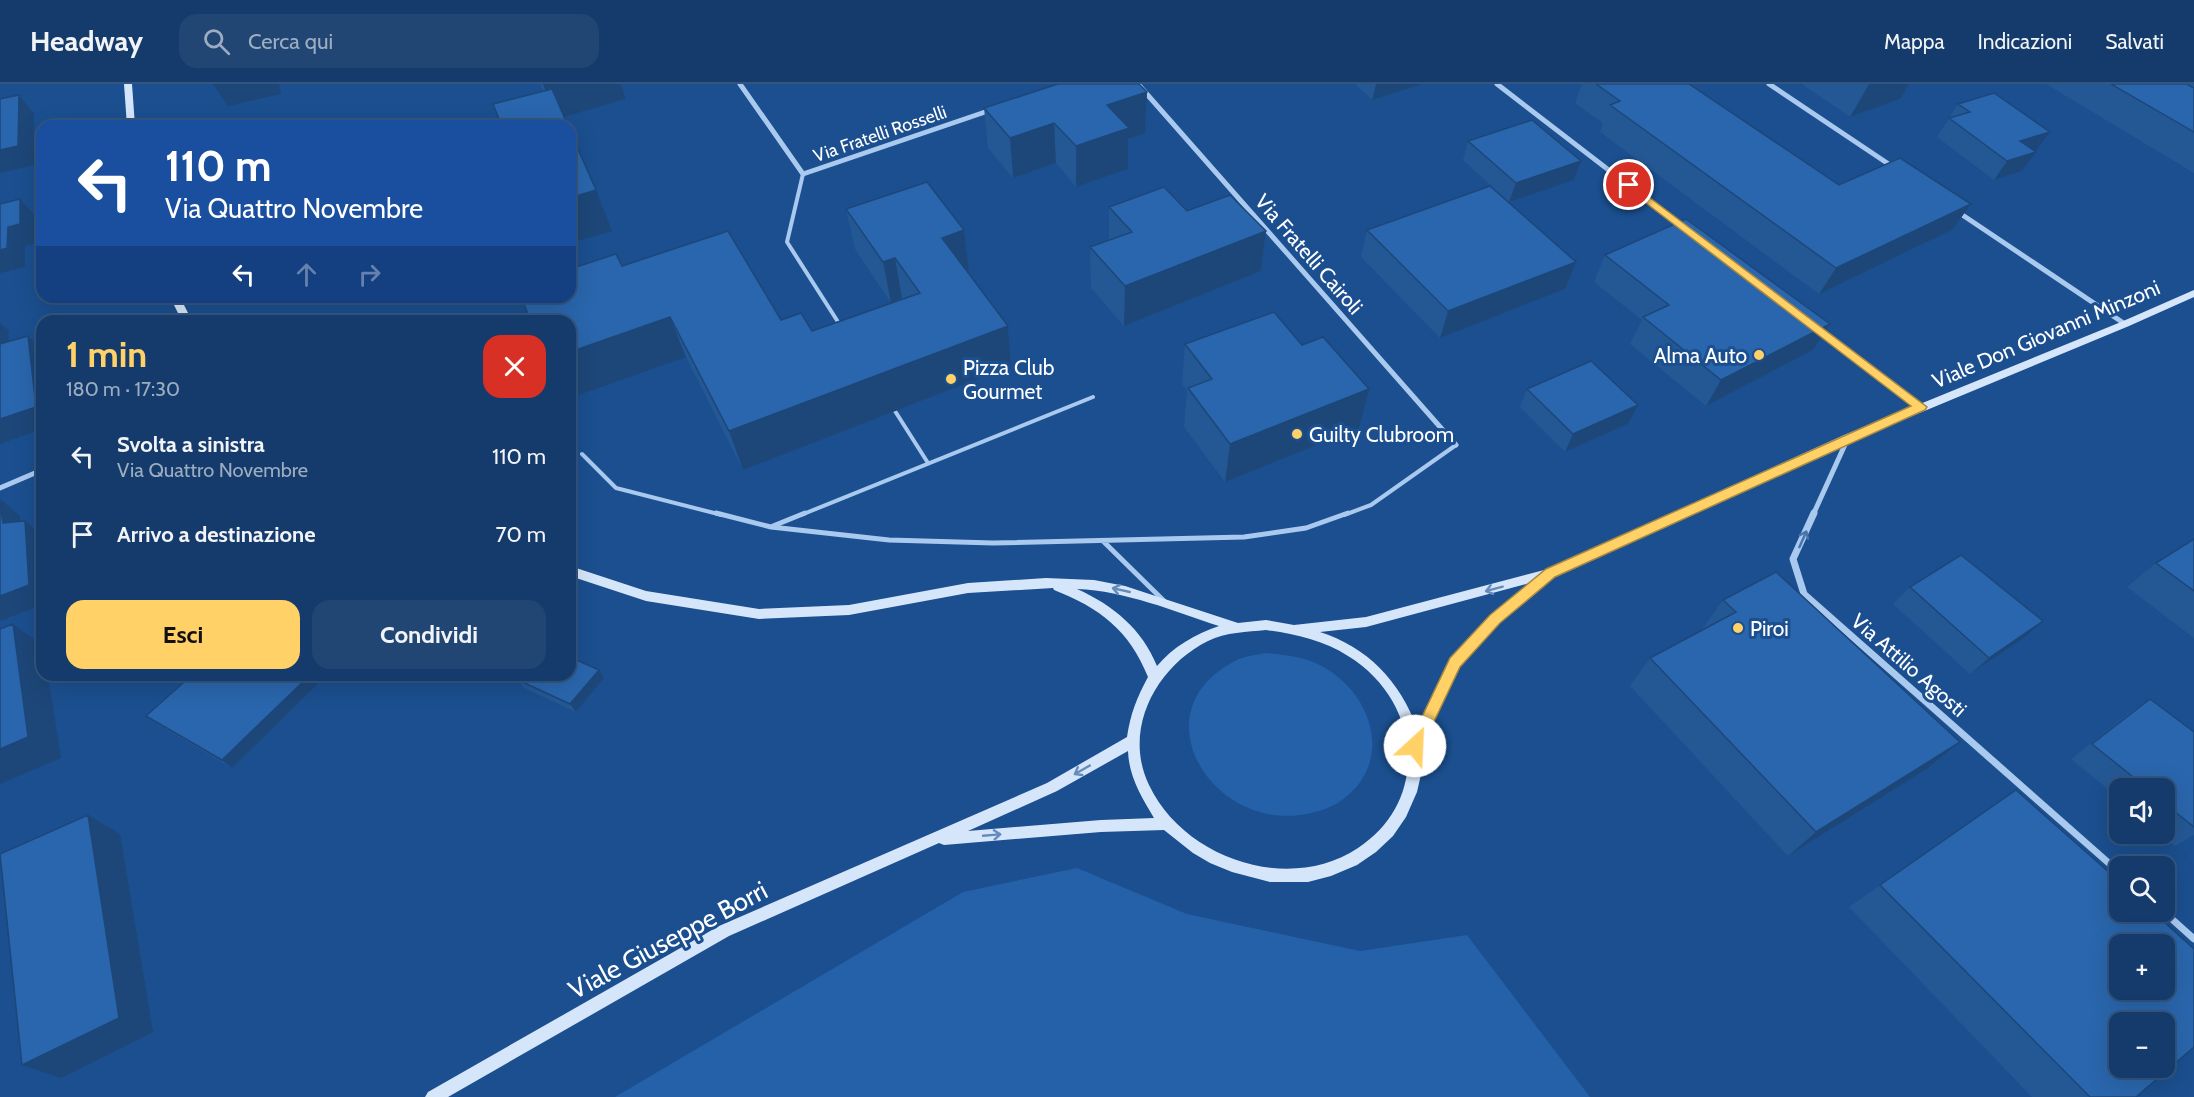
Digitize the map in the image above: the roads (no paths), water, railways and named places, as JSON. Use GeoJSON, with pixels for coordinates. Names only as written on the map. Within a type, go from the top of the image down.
{"type":"FeatureCollection","features":[{"type":"Feature","properties":{"kind":"main road"},"geometry":{"type":"LineString","coordinates":[[128,84],[131,120]]}},
{"type":"Feature","properties":{"kind":"main road","name":"Viale Don Giovanni Minzoni"},"geometry":{"type":"LineString","coordinates":[[1296,629],[1366,622],[1551,573],[1848,438],[2125,324],[2194,292]]}},
{"type":"Feature","properties":{"kind":"main road","name":"Viale Don Giovanni Minzoni"},"geometry":{"type":"LineString","coordinates":[[1415,746],[1455,663],[1495,619],[1551,573]]}},
{"type":"Feature","properties":{"kind":"main road"},"geometry":{"type":"LineString","coordinates":[[576,574],[646,596],[759,614],[849,610],[968,588],[1046,583],[1104,587],[1125,591],[1236,627]]}},
{"type":"Feature","properties":{"kind":"main road"},"geometry":{"type":"LineString","coordinates":[[1046,583],[1080,595],[1125,626],[1149,659],[1154,676]]}},
{"type":"Feature","properties":{"kind":"main road"},"geometry":{"type":"LineString","coordinates":[[1266,625],[1296,629],[1338,643],[1375,670],[1402,705],[1415,746],[1413,790],[1392,829],[1356,860],[1308,875],[1256,874],[1206,855],[1166,824],[1141,784],[1133,741],[1138,706],[1154,676],[1176,653],[1204,637],[1236,627],[1266,625]]}},
{"type":"Feature","properties":{"kind":"main road","name":"Viale Giuseppe Borri"},"geometry":{"type":"LineString","coordinates":[[433,1097],[724,931],[1052,787],[1133,741]]}},
{"type":"Feature","properties":{"kind":"main road","name":"Viale Giuseppe Borri"},"geometry":{"type":"LineString","coordinates":[[934,840],[1101,826],[1166,824]]}},
{"type":"Feature","properties":{"kind":"street","name":"Via Fratelli Rosselli"},"geometry":{"type":"LineString","coordinates":[[740,84],[803,174],[1002,106]]}},
{"type":"Feature","properties":{"kind":"street","name":"Via Fratelli Cairoli"},"geometry":{"type":"LineString","coordinates":[[1138,84],[1456,445]]}},
{"type":"Feature","properties":{"kind":"street"},"geometry":{"type":"LineString","coordinates":[[1497,84],[1685,228]]}},
{"type":"Feature","properties":{"kind":"street"},"geometry":{"type":"LineString","coordinates":[[1769,84],[1896,169]]}},
{"type":"Feature","properties":{"kind":"street"},"geometry":{"type":"LineString","coordinates":[[1954,209],[2125,324]]}},
{"type":"Feature","properties":{"kind":"street"},"geometry":{"type":"LineString","coordinates":[[1818,330],[1921,407]]}},
{"type":"Feature","properties":{"kind":"street","name":"Via Attilio Agosti"},"geometry":{"type":"LineString","coordinates":[[1848,438],[1793,559],[1804,594],[2109,863]]}},
{"type":"Feature","properties":{"kind":"street"},"geometry":{"type":"LineString","coordinates":[[0,488],[36,473]]}},
{"type":"Feature","properties":{"kind":"street"},"geometry":{"type":"LineString","coordinates":[[2175,922],[2194,939]]}},
{"type":"Feature","properties":{"kind":"lane"},"geometry":{"type":"LineString","coordinates":[[803,174],[787,242],[842,328]]}},
{"type":"Feature","properties":{"kind":"lane"},"geometry":{"type":"LineString","coordinates":[[771,526],[1093,397]]}},
{"type":"Feature","properties":{"kind":"lane"},"geometry":{"type":"LineString","coordinates":[[895,411],[928,463]]}},
{"type":"Feature","properties":{"kind":"lane"},"geometry":{"type":"LineString","coordinates":[[582,454],[616,488],[771,526],[889,540],[993,543],[1104,542],[1244,537],[1306,528],[1371,505],[1456,445]]}},
{"type":"Feature","properties":{"kind":"lane"},"geometry":{"type":"LineString","coordinates":[[1104,542],[1168,605]]}},
{"type":"Feature","properties":{"kind":"place","name":"Alma Auto"},"geometry":{"type":"Point","coordinates":[1759,355]}},
{"type":"Feature","properties":{"kind":"place","name":"Pizza Club Gourmet"},"geometry":{"type":"Point","coordinates":[951,379]}},
{"type":"Feature","properties":{"kind":"place","name":"Guilty Clubroom"},"geometry":{"type":"Point","coordinates":[1297,434]}},
{"type":"Feature","properties":{"kind":"place","name":"Piroi"},"geometry":{"type":"Point","coordinates":[1738,628]}}]}
